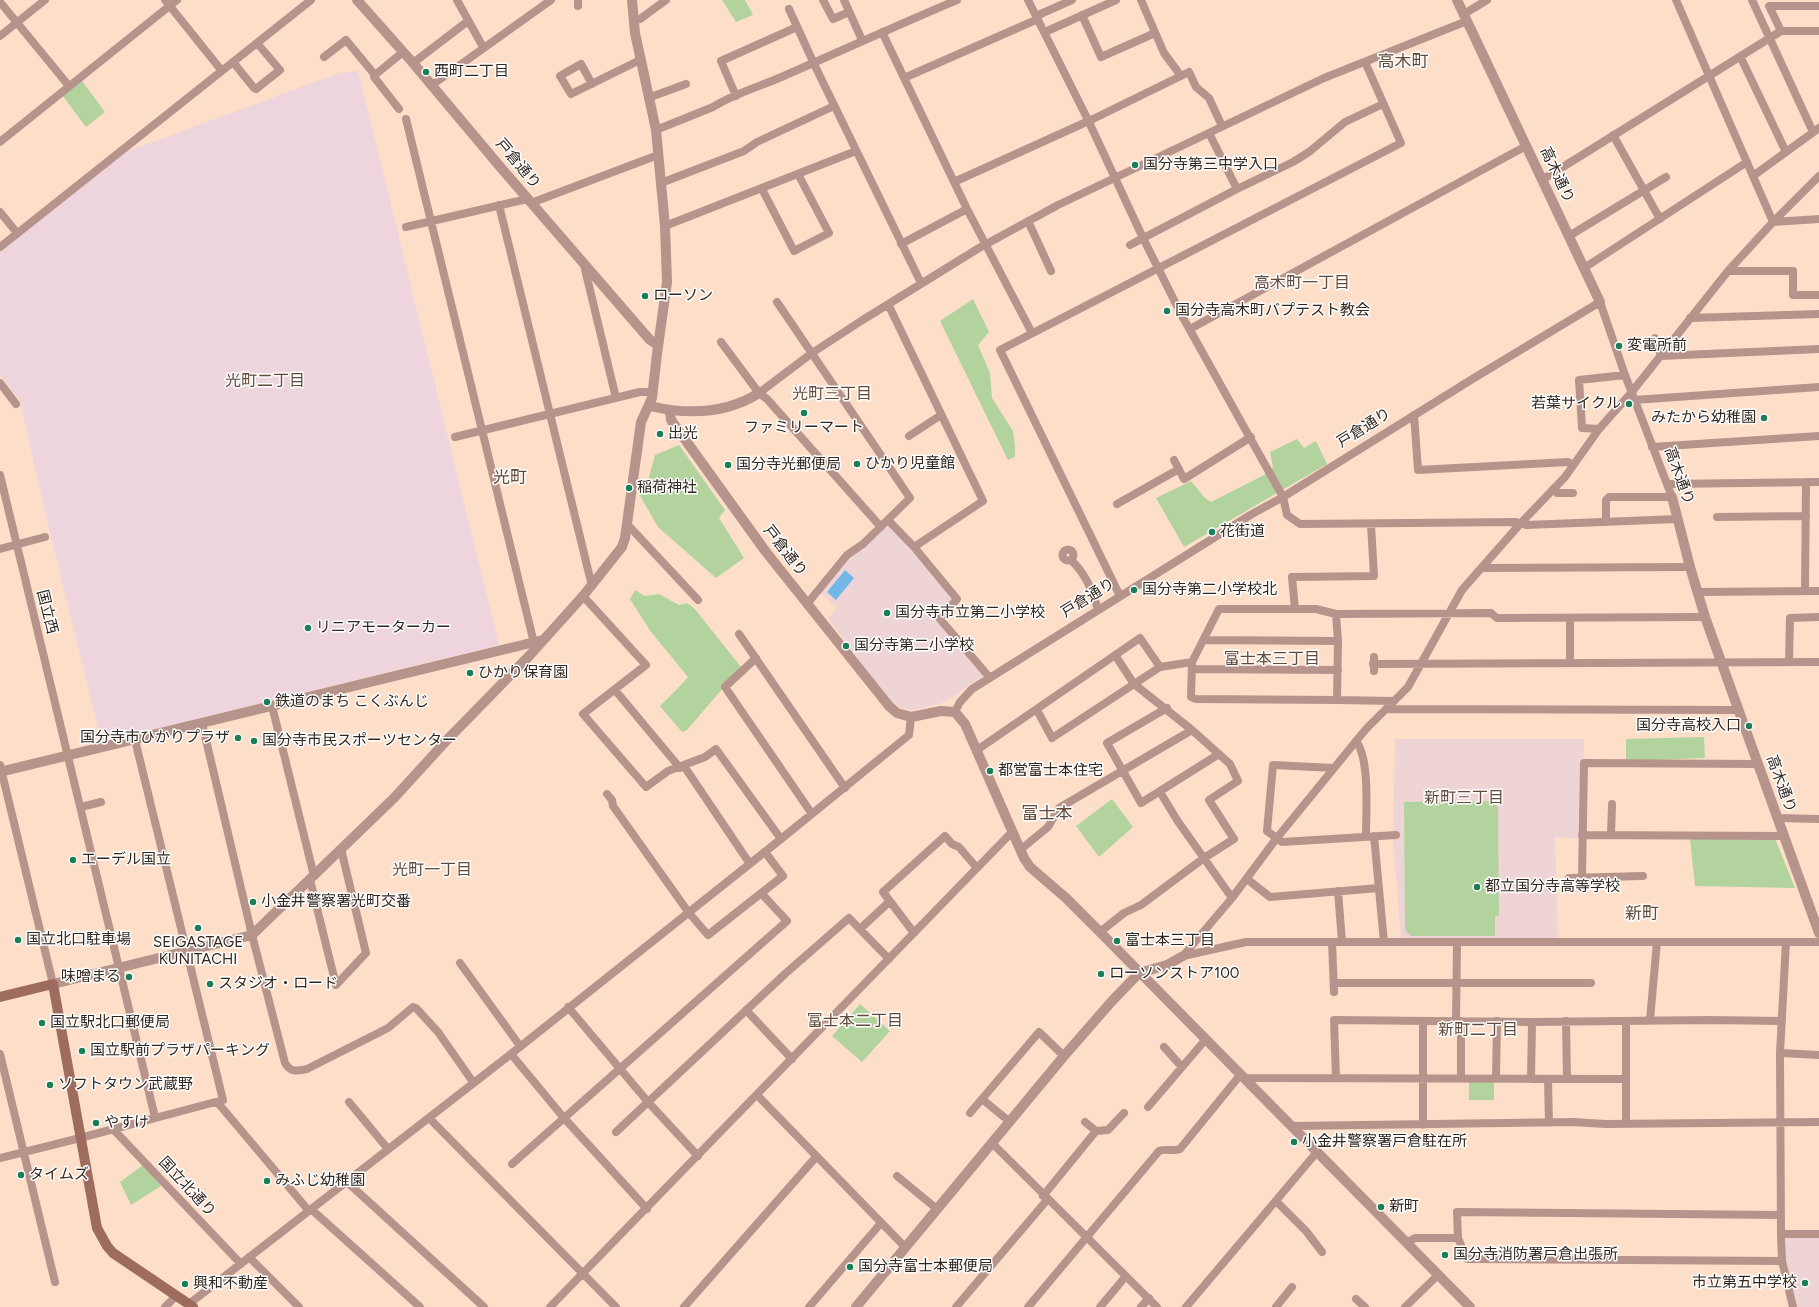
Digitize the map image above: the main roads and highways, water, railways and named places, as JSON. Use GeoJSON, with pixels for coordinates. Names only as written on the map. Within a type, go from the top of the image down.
{"type":"FeatureCollection","features":[{"type":"Feature","properties":{"kind":"main road"},"geometry":{"type":"LineString","coordinates":[[0,997],[53,984],[95,1221],[107,1246],[113,1253],[191,1305]]}},
{"type":"Feature","properties":{"kind":"water"},"geometry":{"type":"Polygon","coordinates":[[[845,570],[854,578],[836,600],[827,592],[845,570]]]}},
{"type":"Feature","properties":{"kind":"place","name":"西町二丁目"},"geometry":{"type":"Point","coordinates":[426,72]}},
{"type":"Feature","properties":{"kind":"place","name":"国分寺第三中学入口"},"geometry":{"type":"Point","coordinates":[1135,165]}},
{"type":"Feature","properties":{"kind":"place","name":"ローソン"},"geometry":{"type":"Point","coordinates":[645,296]}},
{"type":"Feature","properties":{"kind":"place","name":"国分寺高木町バプテスト教会"},"geometry":{"type":"Point","coordinates":[1167,311]}},
{"type":"Feature","properties":{"kind":"place","name":"変電所前"},"geometry":{"type":"Point","coordinates":[1619,346]}},
{"type":"Feature","properties":{"kind":"place","name":"若葉サイクル"},"geometry":{"type":"Point","coordinates":[1629,404]}},
{"type":"Feature","properties":{"kind":"place","name":"ファミリーマート"},"geometry":{"type":"Point","coordinates":[804,413]}},
{"type":"Feature","properties":{"kind":"place","name":"みたから幼稚園"},"geometry":{"type":"Point","coordinates":[1764,418]}},
{"type":"Feature","properties":{"kind":"place","name":"出光"},"geometry":{"type":"Point","coordinates":[660,434]}},
{"type":"Feature","properties":{"kind":"place","name":"ひかり児童館"},"geometry":{"type":"Point","coordinates":[857,464]}},
{"type":"Feature","properties":{"kind":"place","name":"国分寺光郵便局"},"geometry":{"type":"Point","coordinates":[728,465]}},
{"type":"Feature","properties":{"kind":"place","name":"稲荷神社"},"geometry":{"type":"Point","coordinates":[629,488]}},
{"type":"Feature","properties":{"kind":"place","name":"花街道"},"geometry":{"type":"Point","coordinates":[1212,532]}},
{"type":"Feature","properties":{"kind":"place","name":"国分寺第二小学校北"},"geometry":{"type":"Point","coordinates":[1134,590]}},
{"type":"Feature","properties":{"kind":"place","name":"国分寺市立第二小学校"},"geometry":{"type":"Point","coordinates":[887,613]}},
{"type":"Feature","properties":{"kind":"place","name":"リニアモーターカー"},"geometry":{"type":"Point","coordinates":[308,628]}},
{"type":"Feature","properties":{"kind":"place","name":"国分寺第二小学校"},"geometry":{"type":"Point","coordinates":[846,646]}},
{"type":"Feature","properties":{"kind":"place","name":"ひかり保育園"},"geometry":{"type":"Point","coordinates":[470,673]}},
{"type":"Feature","properties":{"kind":"place","name":"鉄道のまち こくぶんじ"},"geometry":{"type":"Point","coordinates":[267,702]}},
{"type":"Feature","properties":{"kind":"place","name":"国分寺高校入口"},"geometry":{"type":"Point","coordinates":[1749,726]}},
{"type":"Feature","properties":{"kind":"place","name":"国分寺市ひかりプラザ"},"geometry":{"type":"Point","coordinates":[238,738]}},
{"type":"Feature","properties":{"kind":"place","name":"国分寺市民スポーツセンター"},"geometry":{"type":"Point","coordinates":[254,741]}},
{"type":"Feature","properties":{"kind":"place","name":"都営富士本住宅"},"geometry":{"type":"Point","coordinates":[990,771]}},
{"type":"Feature","properties":{"kind":"place","name":"エーデル国立"},"geometry":{"type":"Point","coordinates":[73,860]}},
{"type":"Feature","properties":{"kind":"place","name":"都立国分寺高等学校"},"geometry":{"type":"Point","coordinates":[1477,887]}},
{"type":"Feature","properties":{"kind":"place","name":"小金井警察署光町交番"},"geometry":{"type":"Point","coordinates":[253,902]}},
{"type":"Feature","properties":{"kind":"place","name":"SEIGASTAGE KUNITACHI"},"geometry":{"type":"Point","coordinates":[198,928]}},
{"type":"Feature","properties":{"kind":"place","name":"国立北口駐車場"},"geometry":{"type":"Point","coordinates":[18,940]}},
{"type":"Feature","properties":{"kind":"place","name":"富士本三丁目"},"geometry":{"type":"Point","coordinates":[1117,941]}},
{"type":"Feature","properties":{"kind":"place","name":"ローソンストア100"},"geometry":{"type":"Point","coordinates":[1101,974]}},
{"type":"Feature","properties":{"kind":"place","name":"味噌まる"},"geometry":{"type":"Point","coordinates":[129,977]}},
{"type":"Feature","properties":{"kind":"place","name":"スタジオ・ロード"},"geometry":{"type":"Point","coordinates":[210,984]}},
{"type":"Feature","properties":{"kind":"place","name":"国立駅北口郵便局"},"geometry":{"type":"Point","coordinates":[42,1023]}},
{"type":"Feature","properties":{"kind":"place","name":"国立駅前プラザパーキング"},"geometry":{"type":"Point","coordinates":[82,1051]}},
{"type":"Feature","properties":{"kind":"place","name":"ソフトタウン武蔵野"},"geometry":{"type":"Point","coordinates":[50,1085]}},
{"type":"Feature","properties":{"kind":"place","name":"やすけ"},"geometry":{"type":"Point","coordinates":[96,1123]}},
{"type":"Feature","properties":{"kind":"place","name":"小金井警察署戸倉駐在所"},"geometry":{"type":"Point","coordinates":[1294,1142]}},
{"type":"Feature","properties":{"kind":"place","name":"タイムズ"},"geometry":{"type":"Point","coordinates":[21,1175]}},
{"type":"Feature","properties":{"kind":"place","name":"みふじ幼稚園"},"geometry":{"type":"Point","coordinates":[267,1181]}},
{"type":"Feature","properties":{"kind":"place","name":"新町"},"geometry":{"type":"Point","coordinates":[1381,1207]}},
{"type":"Feature","properties":{"kind":"place","name":"国分寺消防署戸倉出張所"},"geometry":{"type":"Point","coordinates":[1445,1255]}},
{"type":"Feature","properties":{"kind":"place","name":"国分寺富士本郵便局"},"geometry":{"type":"Point","coordinates":[850,1267]}},
{"type":"Feature","properties":{"kind":"place","name":"市立第五中学校"},"geometry":{"type":"Point","coordinates":[1805,1283]}},
{"type":"Feature","properties":{"kind":"place","name":"興和不動産"},"geometry":{"type":"Point","coordinates":[185,1284]}},
{"type":"Feature","properties":{"kind":"district","name":"高木町"},"geometry":{"type":"Point","coordinates":[1403,62]}},
{"type":"Feature","properties":{"kind":"district","name":"高木町一丁目"},"geometry":{"type":"Point","coordinates":[1302,283]}},
{"type":"Feature","properties":{"kind":"district","name":"光町二丁目"},"geometry":{"type":"Point","coordinates":[265,381]}},
{"type":"Feature","properties":{"kind":"district","name":"光町三丁目"},"geometry":{"type":"Point","coordinates":[832,394]}},
{"type":"Feature","properties":{"kind":"district","name":"光町"},"geometry":{"type":"Point","coordinates":[510,478]}},
{"type":"Feature","properties":{"kind":"district","name":"富士本三丁目"},"geometry":{"type":"Point","coordinates":[1272,659]}},
{"type":"Feature","properties":{"kind":"district","name":"新町三丁目"},"geometry":{"type":"Point","coordinates":[1464,798]}},
{"type":"Feature","properties":{"kind":"district","name":"富士本"},"geometry":{"type":"Point","coordinates":[1047,814]}},
{"type":"Feature","properties":{"kind":"district","name":"光町一丁目"},"geometry":{"type":"Point","coordinates":[432,870]}},
{"type":"Feature","properties":{"kind":"district","name":"新町"},"geometry":{"type":"Point","coordinates":[1642,914]}},
{"type":"Feature","properties":{"kind":"district","name":"富士本二丁目"},"geometry":{"type":"Point","coordinates":[855,1021]}},
{"type":"Feature","properties":{"kind":"district","name":"新町二丁目"},"geometry":{"type":"Point","coordinates":[1478,1030]}}]}
